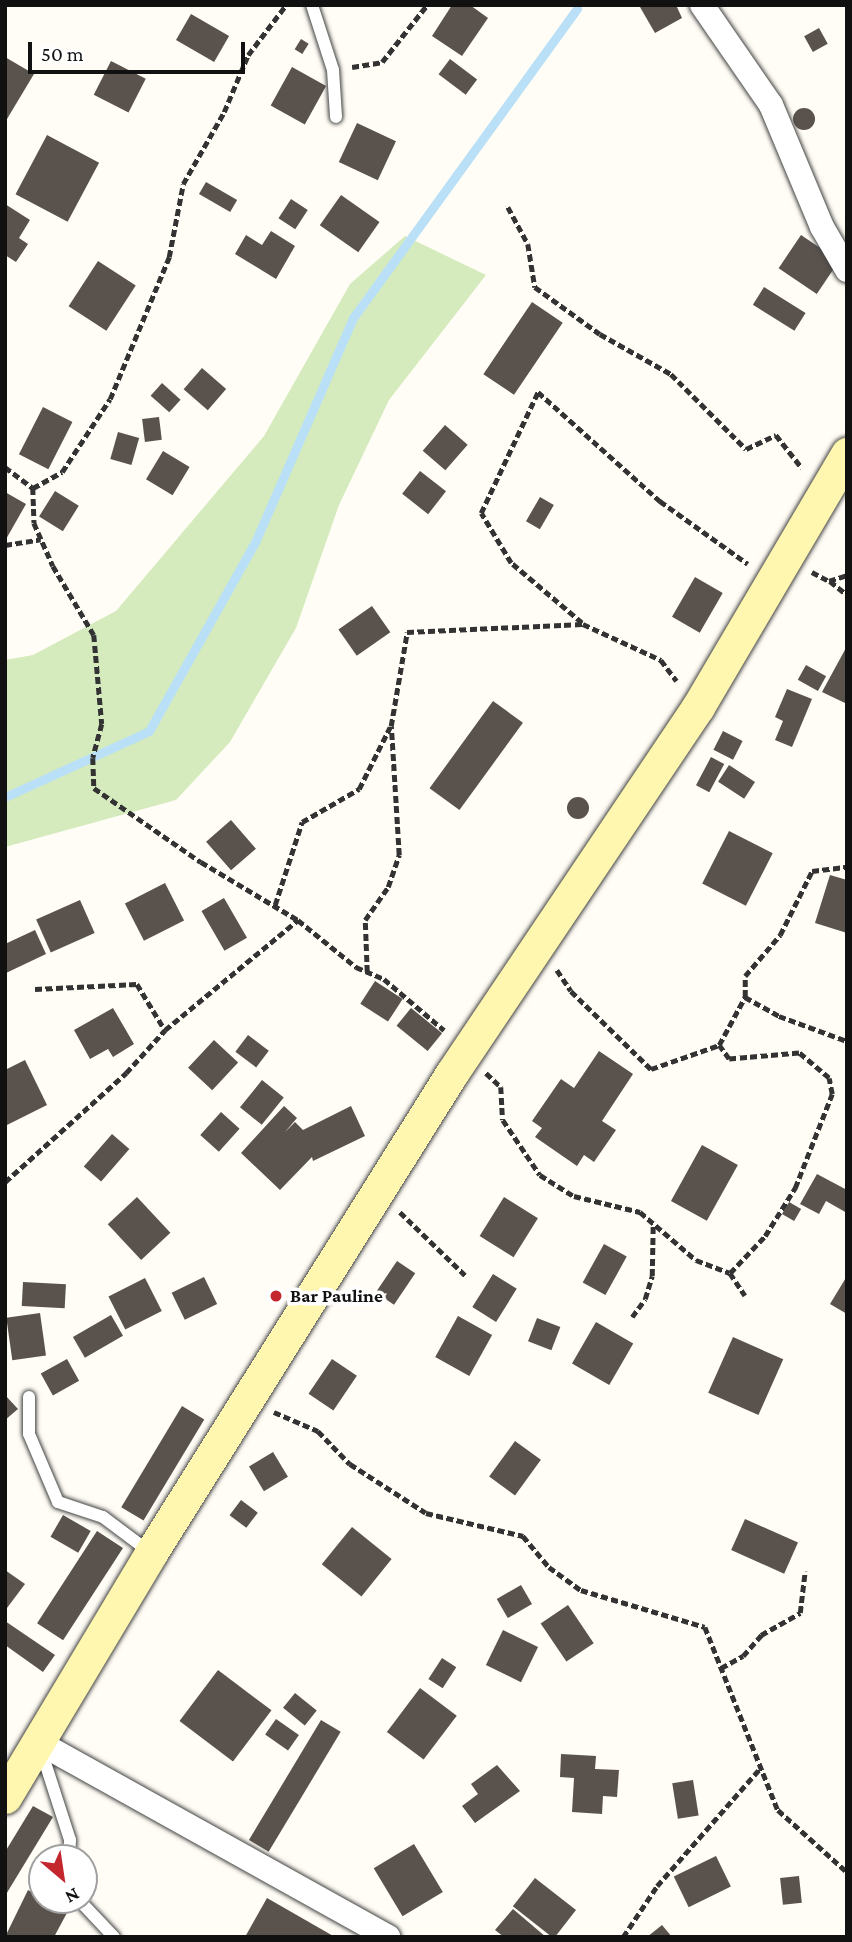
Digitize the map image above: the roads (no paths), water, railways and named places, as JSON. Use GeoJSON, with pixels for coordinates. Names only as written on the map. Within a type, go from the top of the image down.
{"type":"FeatureCollection","features":[{"type":"Feature","properties":{"kind":"street"},"geometry":{"type":"LineString","coordinates":[[702,5],[771,104],[822,227],[847,270]]}},
{"type":"Feature","properties":{"kind":"street"},"geometry":{"type":"LineString","coordinates":[[10,1776],[38,1742],[151,1553],[459,1065],[698,707],[847,454]]}},
{"type":"Feature","properties":{"kind":"street"},"geometry":{"type":"LineString","coordinates":[[38,1742],[388,1937]]}},
{"type":"Feature","properties":{"kind":"lane"},"geometry":{"type":"LineString","coordinates":[[312,5],[334,70],[336,117]]}},
{"type":"Feature","properties":{"kind":"lane"},"geometry":{"type":"LineString","coordinates":[[29,1397],[29,1434],[58,1502],[103,1517],[151,1553]]}},
{"type":"Feature","properties":{"kind":"lane"},"geometry":{"type":"LineString","coordinates":[[38,1742],[70,1844]]}},
{"type":"Feature","properties":{"kind":"lane"},"geometry":{"type":"LineString","coordinates":[[92,1914],[114,1937]]}},
{"type":"Feature","properties":{"kind":"waterway"},"geometry":{"type":"LineString","coordinates":[[5,797],[149,731],[256,540],[353,318],[577,9]]}},
{"type":"Feature","properties":{"kind":"place","name":"Bar Pauline"},"geometry":{"type":"Point","coordinates":[276,1296]}}]}
